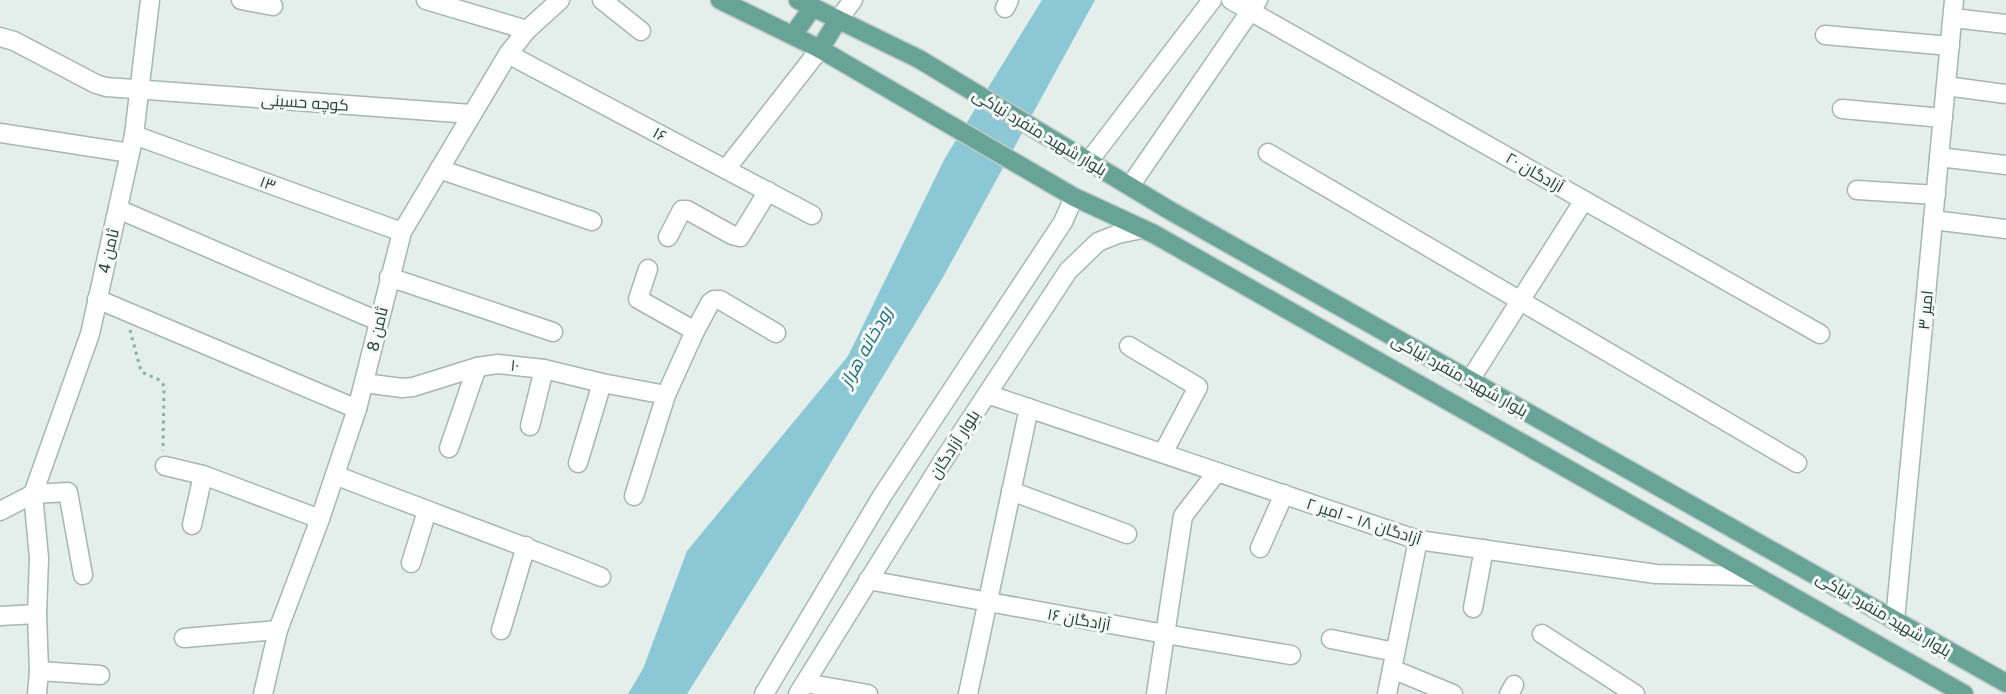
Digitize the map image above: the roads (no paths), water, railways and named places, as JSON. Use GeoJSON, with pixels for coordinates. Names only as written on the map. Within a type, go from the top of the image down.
{"type":"FeatureCollection","features":[{"type":"Feature","properties":{"kind":"main road","name":"بلوار شهید منفرد نیاکی"},"geometry":{"type":"LineString","coordinates":[[720,0],[820,49],[1074,197],[1142,229],[1308,321],[1964,694]]}},
{"type":"Feature","properties":{"kind":"main road","name":"بلوار شهید منفرد نیاکی"},"geometry":{"type":"LineString","coordinates":[[806,4],[919,59],[1130,186],[1324,298],[2006,683]]}},
{"type":"Feature","properties":{"kind":"main road"},"geometry":{"type":"LineString","coordinates":[[793,35],[806,4]]}},
{"type":"Feature","properties":{"kind":"main road"},"geometry":{"type":"LineString","coordinates":[[820,49],[838,20]]}},
{"type":"Feature","properties":{"kind":"main road"},"geometry":{"type":"LineString","coordinates":[[1308,321],[1317,320],[1326,312],[1324,298]]}},
{"type":"Feature","properties":{"kind":"main road"},"geometry":{"type":"LineString","coordinates":[[1354,348],[1352,334],[1355,328],[1368,322]]}},
{"type":"Feature","properties":{"kind":"street","name":"ثامن 4"},"geometry":{"type":"LineString","coordinates":[[33,494],[90,334],[132,144],[150,0]]}},
{"type":"Feature","properties":{"kind":"street"},"geometry":{"type":"LineString","coordinates":[[245,0],[273,6]]}},
{"type":"Feature","properties":{"kind":"street"},"geometry":{"type":"LineString","coordinates":[[426,0],[527,30]]}},
{"type":"Feature","properties":{"kind":"street","name":"ثامن 8"},"geometry":{"type":"LineString","coordinates":[[263,694],[278,630],[320,519],[357,410],[402,232],[508,54],[527,30],[560,0]]}},
{"type":"Feature","properties":{"kind":"street"},"geometry":{"type":"LineString","coordinates":[[602,0],[641,31]]}},
{"type":"Feature","properties":{"kind":"street"},"geometry":{"type":"LineString","coordinates":[[838,20],[853,0]]}},
{"type":"Feature","properties":{"kind":"street"},"geometry":{"type":"LineString","coordinates":[[1089,161],[1212,0]]}},
{"type":"Feature","properties":{"kind":"street","name":"آزادگان ۲۰"},"geometry":{"type":"LineString","coordinates":[[1231,0],[1254,5],[1584,200],[1820,334]]}},
{"type":"Feature","properties":{"kind":"street"},"geometry":{"type":"LineString","coordinates":[[1130,186],[1254,5]]}},
{"type":"Feature","properties":{"kind":"street"},"geometry":{"type":"LineString","coordinates":[[1953,9],[2006,24]]}},
{"type":"Feature","properties":{"kind":"street","name":"امیر ۳"},"geometry":{"type":"LineString","coordinates":[[1895,620],[1953,9]]}},
{"type":"Feature","properties":{"kind":"street"},"geometry":{"type":"LineString","coordinates":[[1825,35],[1950,46]]}},
{"type":"Feature","properties":{"kind":"street","name":"کوچه حسینی"},"geometry":{"type":"LineString","coordinates":[[0,36],[96,84],[140,90],[471,114]]}},
{"type":"Feature","properties":{"kind":"street"},"geometry":{"type":"LineString","coordinates":[[726,169],[820,49]]}},
{"type":"Feature","properties":{"kind":"street","name":"۱۶"},"geometry":{"type":"LineString","coordinates":[[508,54],[812,215]]}},
{"type":"Feature","properties":{"kind":"street"},"geometry":{"type":"LineString","coordinates":[[1946,86],[2006,94]]}},
{"type":"Feature","properties":{"kind":"street"},"geometry":{"type":"LineString","coordinates":[[1842,109],[1943,118]]}},
{"type":"Feature","properties":{"kind":"street","name":"۱۳"},"geometry":{"type":"LineString","coordinates":[[0,133],[132,144],[402,232]]}},
{"type":"Feature","properties":{"kind":"street"},"geometry":{"type":"LineString","coordinates":[[1268,153],[1797,463]]}},
{"type":"Feature","properties":{"kind":"street"},"geometry":{"type":"LineString","coordinates":[[1940,157],[2006,165]]}},
{"type":"Feature","properties":{"kind":"street"},"geometry":{"type":"LineString","coordinates":[[439,169],[592,221]]}},
{"type":"Feature","properties":{"kind":"street"},"geometry":{"type":"LineString","coordinates":[[1857,190],[1936,195]]}},
{"type":"Feature","properties":{"kind":"street"},"geometry":{"type":"LineString","coordinates":[[668,237],[682,210],[687,210],[732,235],[740,237],[768,191]]}},
{"type":"Feature","properties":{"kind":"street","name":"بلوار آزادگان"},"geometry":{"type":"LineString","coordinates":[[764,694],[882,496],[1063,222],[1074,197]]}},
{"type":"Feature","properties":{"kind":"street"},"geometry":{"type":"LineString","coordinates":[[1470,380],[1584,200]]}},
{"type":"Feature","properties":{"kind":"street"},"geometry":{"type":"LineString","coordinates":[[118,209],[378,321]]}},
{"type":"Feature","properties":{"kind":"street"},"geometry":{"type":"LineString","coordinates":[[1933,220],[2006,229]]}},
{"type":"Feature","properties":{"kind":"street","name":"بلوار آزادگان"},"geometry":{"type":"LineString","coordinates":[[802,688],[934,475],[1068,271],[1098,242],[1118,234],[1142,229]]}},
{"type":"Feature","properties":{"kind":"street"},"geometry":{"type":"LineString","coordinates":[[648,269],[638,299],[695,331]]}},
{"type":"Feature","properties":{"kind":"street"},"geometry":{"type":"LineString","coordinates":[[389,277],[553,332]]}},
{"type":"Feature","properties":{"kind":"street"},"geometry":{"type":"LineString","coordinates":[[97,299],[357,410]]}},
{"type":"Feature","properties":{"kind":"street"},"geometry":{"type":"LineString","coordinates":[[634,496],[666,394],[710,303],[720,300],[776,333]]}},
{"type":"Feature","properties":{"kind":"street"},"geometry":{"type":"LineString","coordinates":[[1129,346],[1198,387],[1163,453]]}},
{"type":"Feature","properties":{"kind":"street","name":"۱۰"},"geometry":{"type":"LineString","coordinates":[[364,383],[402,388],[413,387],[477,367],[498,364],[544,369],[602,383],[666,394]]}},
{"type":"Feature","properties":{"kind":"street"},"geometry":{"type":"LineString","coordinates":[[449,448],[477,367]]}},
{"type":"Feature","properties":{"kind":"street"},"geometry":{"type":"LineString","coordinates":[[530,426],[544,369]]}},
{"type":"Feature","properties":{"kind":"street"},"geometry":{"type":"LineString","coordinates":[[578,463],[602,383]]}},
{"type":"Feature","properties":{"kind":"street","name":"آزادگان ۱۸ - امیر ۲"},"geometry":{"type":"LineString","coordinates":[[987,394],[1418,540],[1656,574],[1756,576]]}},
{"type":"Feature","properties":{"kind":"street"},"geometry":{"type":"LineString","coordinates":[[968,694],[1029,408]]}},
{"type":"Feature","properties":{"kind":"street"},"geometry":{"type":"LineString","coordinates":[[905,460],[934,475]]}},
{"type":"Feature","properties":{"kind":"street"},"geometry":{"type":"LineString","coordinates":[[165,466],[203,475],[320,519]]}},
{"type":"Feature","properties":{"kind":"street"},"geometry":{"type":"LineString","coordinates":[[1156,694],[1183,516],[1217,472]]}},
{"type":"Feature","properties":{"kind":"street"},"geometry":{"type":"LineString","coordinates":[[192,525],[203,475]]}},
{"type":"Feature","properties":{"kind":"street"},"geometry":{"type":"LineString","coordinates":[[335,475],[526,546],[600,577]]}},
{"type":"Feature","properties":{"kind":"street"},"geometry":{"type":"LineString","coordinates":[[1011,491],[1127,534]]}},
{"type":"Feature","properties":{"kind":"street"},"geometry":{"type":"LineString","coordinates":[[0,511],[33,494],[68,492],[83,575]]}},
{"type":"Feature","properties":{"kind":"street"},"geometry":{"type":"LineString","coordinates":[[33,494],[39,558],[37,694]]}},
{"type":"Feature","properties":{"kind":"street"},"geometry":{"type":"LineString","coordinates":[[1260,548],[1284,495]]}},
{"type":"Feature","properties":{"kind":"street"},"geometry":{"type":"LineString","coordinates":[[411,563],[427,511]]}},
{"type":"Feature","properties":{"kind":"street"},"geometry":{"type":"LineString","coordinates":[[1387,694],[1418,540]]}},
{"type":"Feature","properties":{"kind":"street"},"geometry":{"type":"LineString","coordinates":[[501,630],[526,546]]}},
{"type":"Feature","properties":{"kind":"street"},"geometry":{"type":"LineString","coordinates":[[1473,608],[1484,549]]}},
{"type":"Feature","properties":{"kind":"street","name":"آزادگان ۱۶"},"geometry":{"type":"LineString","coordinates":[[868,580],[1291,655]]}},
{"type":"Feature","properties":{"kind":"street"},"geometry":{"type":"LineString","coordinates":[[0,616],[38,614]]}},
{"type":"Feature","properties":{"kind":"street"},"geometry":{"type":"LineString","coordinates":[[184,638],[278,630]]}},
{"type":"Feature","properties":{"kind":"street"},"geometry":{"type":"LineString","coordinates":[[1542,634],[1635,694]]}},
{"type":"Feature","properties":{"kind":"street"},"geometry":{"type":"LineString","coordinates":[[1331,639],[1394,660],[1452,694]]}},
{"type":"Feature","properties":{"kind":"street"},"geometry":{"type":"LineString","coordinates":[[39,670],[100,675]]}},
{"type":"Feature","properties":{"kind":"street"},"geometry":{"type":"LineString","coordinates":[[802,688],[868,694]]}},
{"type":"Feature","properties":{"kind":"water","name":"رودخانه هراز"},"geometry":{"type":"Polygon","coordinates":[[[1042,0],[1095,0],[942,279],[793,525],[687,694],[628,694],[643,669],[687,551],[848,356],[945,158],[1042,0]]]}}]}
